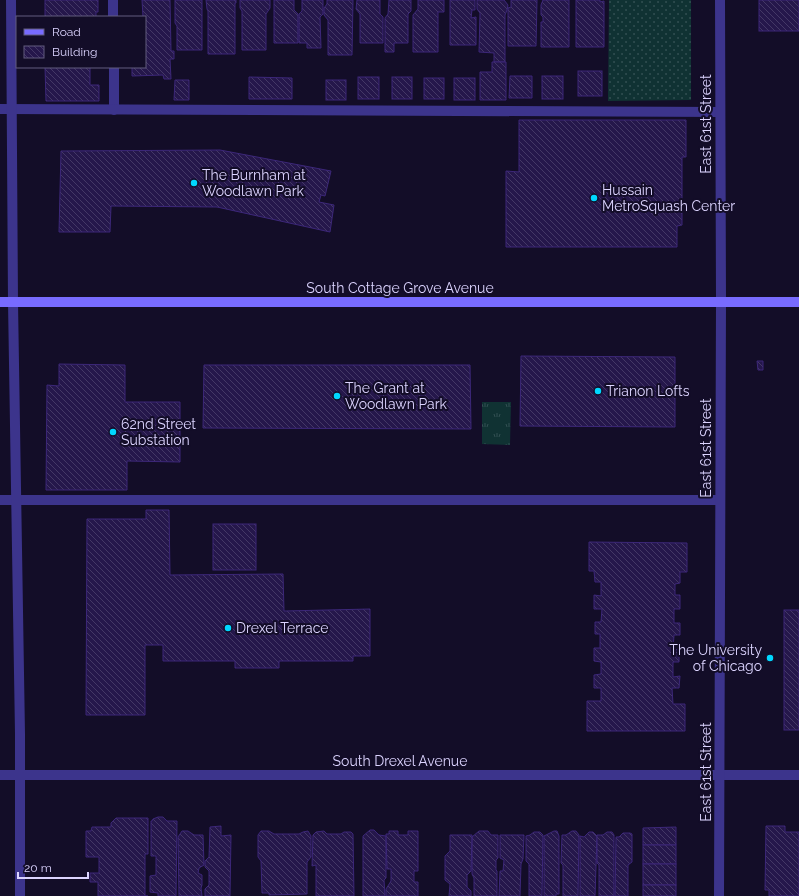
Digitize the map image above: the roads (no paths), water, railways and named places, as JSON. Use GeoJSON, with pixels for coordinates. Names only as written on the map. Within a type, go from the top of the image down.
{"type":"FeatureCollection","features":[{"type":"Feature","properties":{"kind":"main road","name":"South Cottage Grove Avenue"},"geometry":{"type":"LineString","coordinates":[[0,302],[799,302]]}},
{"type":"Feature","properties":{"kind":"street"},"geometry":{"type":"LineString","coordinates":[[11,0],[13,302],[20,775],[20,896]]}},
{"type":"Feature","properties":{"kind":"street"},"geometry":{"type":"LineString","coordinates":[[113,0],[113,16]]}},
{"type":"Feature","properties":{"kind":"street","name":"East 61st Street"},"geometry":{"type":"LineString","coordinates":[[719,896],[721,302],[720,0]]}},
{"type":"Feature","properties":{"kind":"street"},"geometry":{"type":"LineString","coordinates":[[114,68],[114,110]]}},
{"type":"Feature","properties":{"kind":"street"},"geometry":{"type":"LineString","coordinates":[[0,109],[720,112]]}},
{"type":"Feature","properties":{"kind":"street"},"geometry":{"type":"LineString","coordinates":[[0,500],[720,500]]}},
{"type":"Feature","properties":{"kind":"street","name":"South Drexel Avenue"},"geometry":{"type":"LineString","coordinates":[[0,775],[799,775]]}},
{"type":"Feature","properties":{"kind":"place","name":"The Burnham at Woodlawn Park"},"geometry":{"type":"Point","coordinates":[194,183]}},
{"type":"Feature","properties":{"kind":"place","name":"Hussain MetroSquash Center"},"geometry":{"type":"Point","coordinates":[594,198]}},
{"type":"Feature","properties":{"kind":"place","name":"Trianon Lofts"},"geometry":{"type":"Point","coordinates":[598,391]}},
{"type":"Feature","properties":{"kind":"place","name":"The Grant at Woodlawn Park"},"geometry":{"type":"Point","coordinates":[337,396]}},
{"type":"Feature","properties":{"kind":"place","name":"62nd Street Substation"},"geometry":{"type":"Point","coordinates":[113,432]}},
{"type":"Feature","properties":{"kind":"place","name":"Drexel Terrace"},"geometry":{"type":"Point","coordinates":[228,628]}},
{"type":"Feature","properties":{"kind":"place","name":"The University of Chicago"},"geometry":{"type":"Point","coordinates":[770,658]}}]}
